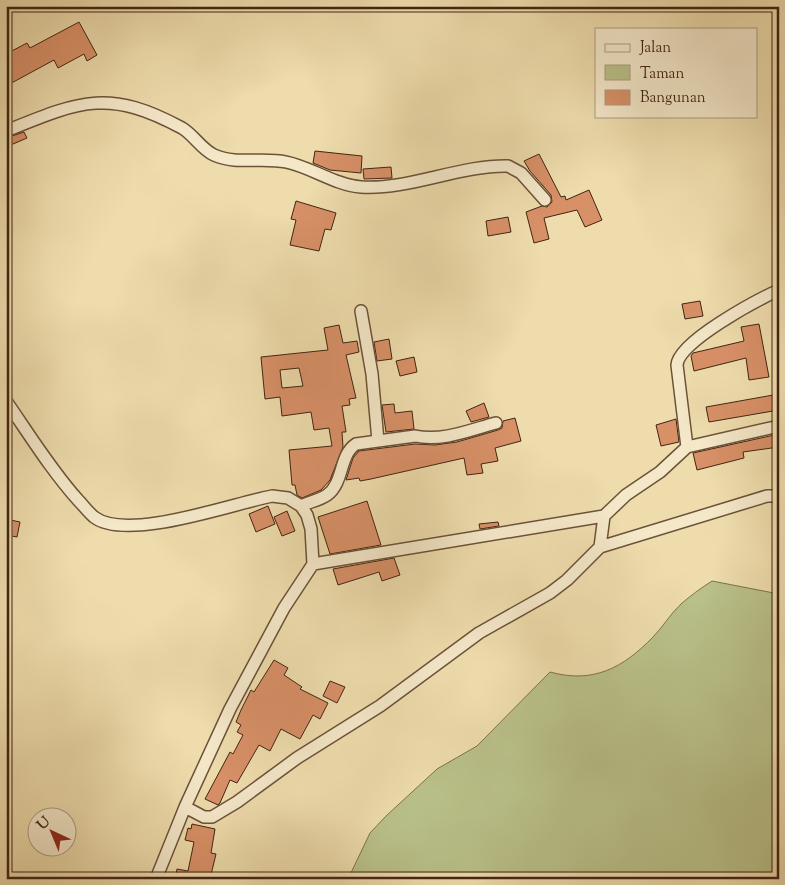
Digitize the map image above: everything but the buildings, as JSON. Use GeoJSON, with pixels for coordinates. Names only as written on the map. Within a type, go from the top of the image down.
{"type":"FeatureCollection","features":[{"type":"Feature","properties":{"kind":"street"},"geometry":{"type":"LineString","coordinates":[[6,131],[68,108],[90,102],[108,101],[137,108],[165,119],[185,130],[206,150],[226,159],[288,162],[361,187],[508,166],[521,173],[545,200]]}},
{"type":"Feature","properties":{"kind":"street"},"geometry":{"type":"LineString","coordinates":[[688,447],[677,365],[679,355],[711,328],[779,290]]}},
{"type":"Feature","properties":{"kind":"street"},"geometry":{"type":"LineString","coordinates":[[361,311],[372,374],[378,441]]}},
{"type":"Feature","properties":{"kind":"street"},"geometry":{"type":"LineString","coordinates":[[6,401],[65,485],[94,517],[111,524],[134,526],[169,521],[272,496],[288,498],[301,506],[307,515],[311,529],[312,564],[284,608],[230,709],[185,807],[156,879]]}},
{"type":"Feature","properties":{"kind":"street"},"geometry":{"type":"LineString","coordinates":[[301,506],[326,496],[334,488],[345,459],[352,447],[362,442],[414,436],[424,438],[444,437],[496,423]]}},
{"type":"Feature","properties":{"kind":"street"},"geometry":{"type":"LineString","coordinates":[[312,564],[604,516],[626,495],[660,472],[688,447],[779,426]]}},
{"type":"Feature","properties":{"kind":"street"},"geometry":{"type":"LineString","coordinates":[[185,807],[204,817],[212,817],[237,802],[296,758],[380,706],[479,633],[550,593],[567,580],[600,547],[767,496],[779,496]]}},
{"type":"Feature","properties":{"kind":"street"},"geometry":{"type":"LineString","coordinates":[[600,547],[604,516]]}},
{"type":"Feature","properties":{"kind":"green space"},"geometry":{"type":"Polygon","coordinates":[[[712,581],[779,594],[779,879],[348,879],[370,833],[386,816],[437,769],[477,746],[550,672],[580,676],[606,671],[619,665],[642,648],[681,604],[712,581]]]}}]}
